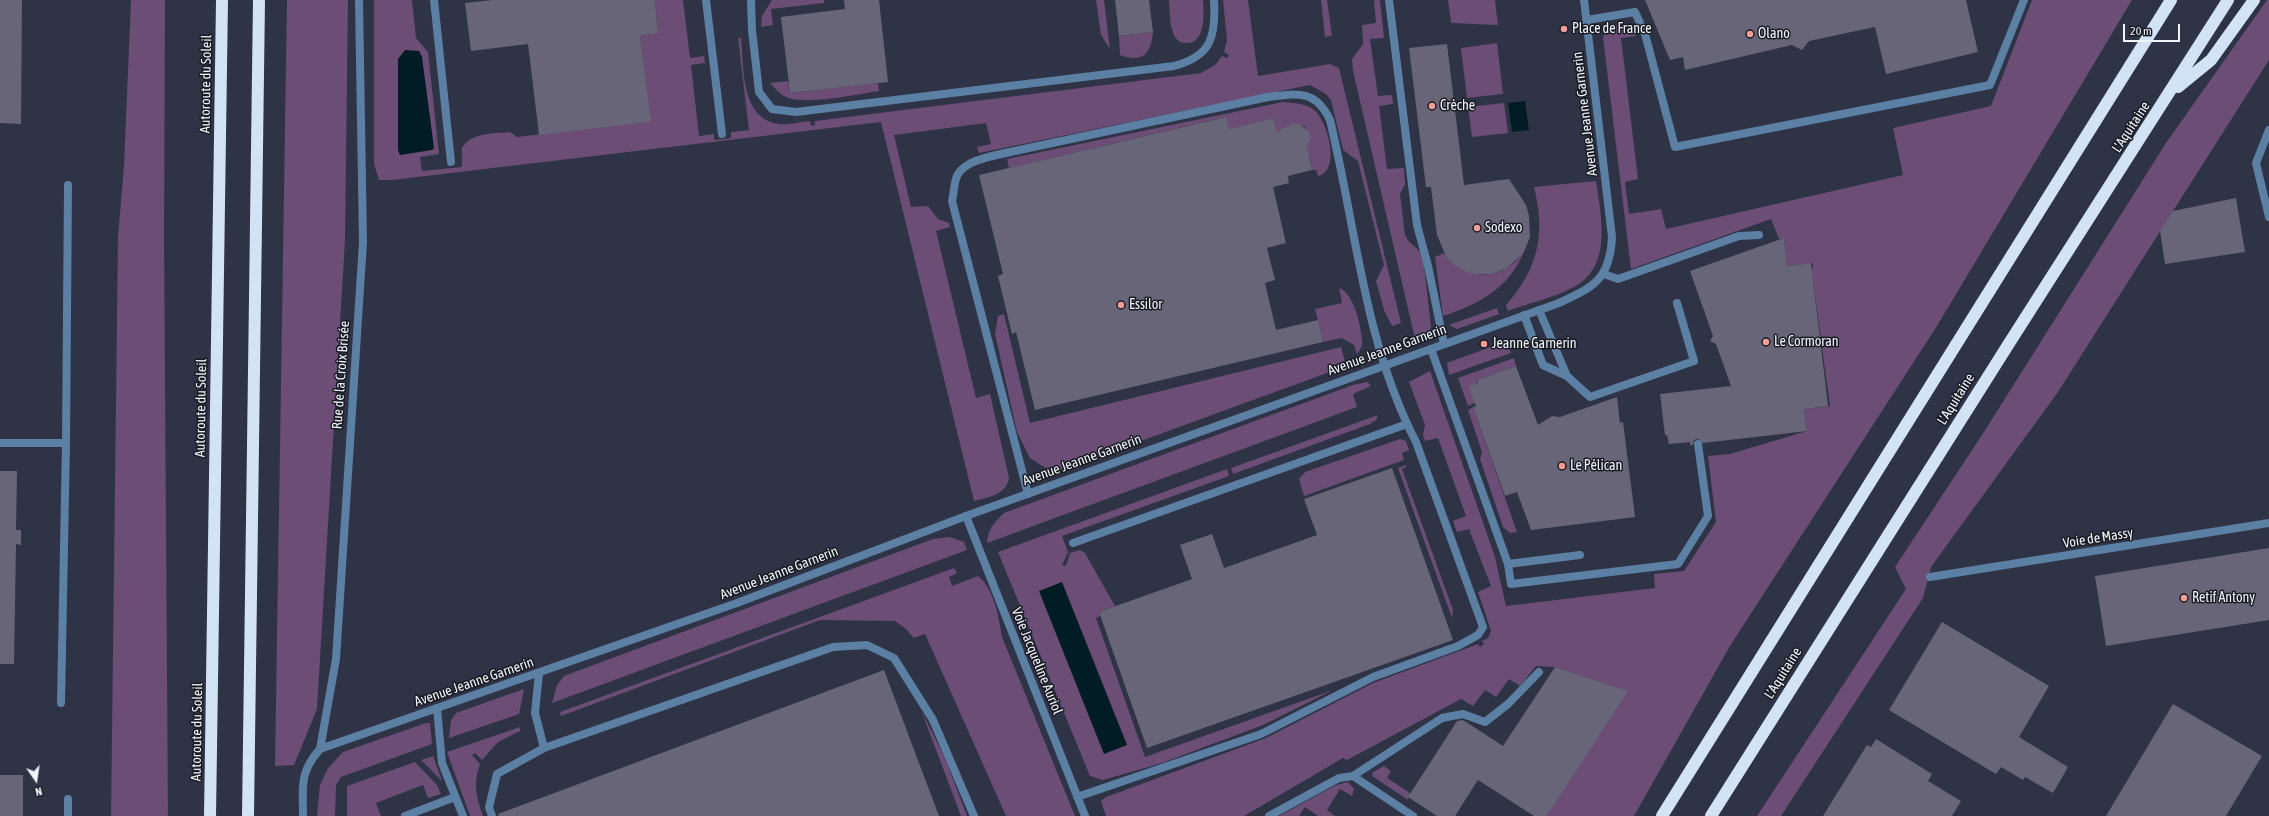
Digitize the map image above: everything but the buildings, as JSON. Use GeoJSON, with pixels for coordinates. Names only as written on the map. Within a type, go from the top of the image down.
{"type":"FeatureCollection","features":[{"type":"Feature","properties":{"kind":"highway","name":"Autoroute du Soleil"},"geometry":{"type":"LineString","coordinates":[[210,816],[222,0]]}},
{"type":"Feature","properties":{"kind":"highway"},"geometry":{"type":"LineString","coordinates":[[248,816],[259,0]]}},
{"type":"Feature","properties":{"kind":"highway","name":"L'Aquitaine"},"geometry":{"type":"LineString","coordinates":[[1662,816],[2171,0]]}},
{"type":"Feature","properties":{"kind":"highway","name":"L'Aquitaine"},"geometry":{"type":"LineString","coordinates":[[1711,816],[1995,364],[2171,92],[2228,0]]}},
{"type":"Feature","properties":{"kind":"highway"},"geometry":{"type":"LineString","coordinates":[[2171,92],[2211,60],[2254,0]]}},
{"type":"Feature","properties":{"kind":"street","name":"Rue de la Croix Brisée"},"geometry":{"type":"LineString","coordinates":[[320,749],[336,659],[363,242],[359,0]]}},
{"type":"Feature","properties":{"kind":"street"},"geometry":{"type":"LineString","coordinates":[[434,0],[452,162]]}},
{"type":"Feature","properties":{"kind":"street"},"geometry":{"type":"LineString","coordinates":[[706,0],[722,134]]}},
{"type":"Feature","properties":{"kind":"street"},"geometry":{"type":"LineString","coordinates":[[751,0],[752,30],[759,92],[772,109],[796,112],[1179,65],[1190,62],[1204,52],[1211,41],[1215,28],[1214,0]]}},
{"type":"Feature","properties":{"kind":"street"},"geometry":{"type":"LineString","coordinates":[[1389,0],[1417,224],[1428,266],[1444,344]]}},
{"type":"Feature","properties":{"kind":"street","name":"Avenue Jeanne Garnerin"},"geometry":{"type":"LineString","coordinates":[[303,816],[303,777],[308,762],[320,749],[737,602],[966,516],[1539,310],[1584,292],[1596,284],[1604,274],[1610,261],[1612,237],[1584,0]]}},
{"type":"Feature","properties":{"kind":"street"},"geometry":{"type":"LineString","coordinates":[[1587,20],[1635,12],[1645,34],[1675,148],[1990,85],[2024,0]]}},
{"type":"Feature","properties":{"kind":"street"},"geometry":{"type":"LineString","coordinates":[[1028,494],[952,201],[958,174],[965,167],[981,160],[1010,152],[1287,94],[1305,95],[1317,99],[1324,108],[1330,120],[1364,289],[1385,365],[1407,424],[1416,442],[1483,627],[1478,635],[1458,646],[1373,677],[1261,734],[1077,797]]}},
{"type":"Feature","properties":{"kind":"street"},"geometry":{"type":"LineString","coordinates":[[2269,130],[2256,163],[2269,217]]}},
{"type":"Feature","properties":{"kind":"street"},"geometry":{"type":"LineString","coordinates":[[61,703],[66,443],[68,185]]}},
{"type":"Feature","properties":{"kind":"street"},"geometry":{"type":"LineString","coordinates":[[1604,274],[1618,279],[1739,236],[1759,235]]}},
{"type":"Feature","properties":{"kind":"street"},"geometry":{"type":"LineString","coordinates":[[1524,315],[1543,365],[1567,376],[1590,397],[1694,361],[1678,303]]}},
{"type":"Feature","properties":{"kind":"street"},"geometry":{"type":"LineString","coordinates":[[1539,310],[1567,376]]}},
{"type":"Feature","properties":{"kind":"street"},"geometry":{"type":"LineString","coordinates":[[1431,349],[1508,564],[1511,584],[1678,564],[1708,516],[1698,444]]}},
{"type":"Feature","properties":{"kind":"street"},"geometry":{"type":"LineString","coordinates":[[1073,543],[1407,424]]}},
{"type":"Feature","properties":{"kind":"street"},"geometry":{"type":"LineString","coordinates":[[0,442],[66,443]]}},
{"type":"Feature","properties":{"kind":"street","name":"Voie Jacqueline Auriol"},"geometry":{"type":"LineString","coordinates":[[966,516],[1085,816]]}},
{"type":"Feature","properties":{"kind":"street","name":"Voie de Massy"},"geometry":{"type":"LineString","coordinates":[[1930,577],[2269,524]]}},
{"type":"Feature","properties":{"kind":"street"},"geometry":{"type":"LineString","coordinates":[[1508,564],[1580,555]]}},
{"type":"Feature","properties":{"kind":"street"},"geometry":{"type":"LineString","coordinates":[[492,816],[488,806],[497,774],[544,748],[833,647],[867,645],[894,658],[933,720],[974,816]]}},
{"type":"Feature","properties":{"kind":"street"},"geometry":{"type":"LineString","coordinates":[[1269,816],[1339,778],[1353,776],[1442,718],[1463,714],[1485,722],[1508,704],[1538,672]]}},
{"type":"Feature","properties":{"kind":"street"},"geometry":{"type":"LineString","coordinates":[[539,673],[535,713],[544,748]]}},
{"type":"Feature","properties":{"kind":"street"},"geometry":{"type":"LineString","coordinates":[[437,708],[442,763],[462,816]]}},
{"type":"Feature","properties":{"kind":"street"},"geometry":{"type":"LineString","coordinates":[[1353,776],[1413,816]]}},
{"type":"Feature","properties":{"kind":"street"},"geometry":{"type":"LineString","coordinates":[[406,816],[455,797]]}},
{"type":"Feature","properties":{"kind":"street"},"geometry":{"type":"LineString","coordinates":[[68,799],[68,816]]}},
{"type":"Feature","properties":{"kind":"shaded area"},"geometry":{"type":"Polygon","coordinates":[[[131,0],[165,0],[164,235],[168,816],[111,816],[118,237],[124,166],[131,0]]]}},
{"type":"Feature","properties":{"kind":"shaded area"},"geometry":{"type":"Polygon","coordinates":[[[287,0],[348,0],[345,240],[317,709],[294,765],[275,766],[287,0]]]}},
{"type":"Feature","properties":{"kind":"shaded area"},"geometry":{"type":"Polygon","coordinates":[[[374,0],[412,0],[416,38],[428,52],[439,154],[420,157],[422,171],[462,167],[462,148],[471,139],[477,136],[510,132],[517,137],[650,122],[640,36],[658,33],[655,0],[683,0],[690,58],[704,56],[705,63],[691,65],[699,136],[714,134],[714,140],[731,138],[731,132],[749,130],[738,38],[741,38],[746,90],[757,112],[766,120],[779,124],[810,121],[811,126],[815,125],[815,121],[1201,73],[1215,65],[1222,56],[1227,58],[1229,55],[1224,52],[1227,40],[1223,0],[1248,0],[1258,76],[1330,64],[1339,68],[1401,323],[1392,326],[1384,310],[1376,281],[1384,265],[1358,161],[1343,150],[1331,100],[1326,94],[1310,85],[979,153],[977,147],[991,144],[986,123],[894,135],[911,207],[928,206],[938,219],[949,223],[950,227],[936,231],[976,398],[990,394],[1009,478],[1007,484],[1001,492],[974,501],[881,122],[392,180],[379,180],[374,164],[374,0]]]}},
{"type":"Feature","properties":{"kind":"shaded area"},"geometry":{"type":"Polygon","coordinates":[[[772,0],[824,0],[824,3],[771,9],[773,25],[761,27],[762,16],[772,0]]]}},
{"type":"Feature","properties":{"kind":"shaded area"},"geometry":{"type":"Polygon","coordinates":[[[1096,0],[1104,0],[1110,49],[1101,35],[1096,0]]]}},
{"type":"Feature","properties":{"kind":"shaded area"},"geometry":{"type":"Polygon","coordinates":[[[1169,0],[1203,0],[1204,12],[1202,27],[1197,39],[1192,42],[1185,43],[1175,37],[1171,24],[1169,0]]]}},
{"type":"Feature","properties":{"kind":"shaded area"},"geometry":{"type":"Polygon","coordinates":[[[1321,0],[1327,0],[1332,36],[1325,37],[1321,0]]]}},
{"type":"Feature","properties":{"kind":"shaded area"},"geometry":{"type":"Polygon","coordinates":[[[1374,0],[1380,0],[1384,38],[1370,39],[1378,96],[1392,95],[1393,104],[1379,106],[1387,169],[1404,168],[1405,184],[1400,194],[1405,235],[1423,257],[1431,326],[1430,332],[1426,337],[1416,343],[1353,71],[1352,59],[1363,44],[1362,25],[1376,23],[1374,0]]]}},
{"type":"Feature","properties":{"kind":"shaded area"},"geometry":{"type":"Polygon","coordinates":[[[1448,0],[1495,0],[1498,25],[1451,23],[1448,0]]]}},
{"type":"Feature","properties":{"kind":"shaded area"},"geometry":{"type":"Polygon","coordinates":[[[2032,0],[2132,0],[1937,326],[1730,646],[1634,816],[1547,816],[1627,691],[1555,667],[1536,666],[1520,686],[1509,679],[1496,697],[1485,690],[1473,706],[1461,699],[1347,760],[1343,758],[1244,816],[1106,816],[1101,801],[1106,797],[1266,738],[1373,683],[1478,644],[1480,647],[1484,644],[1482,641],[1488,638],[1491,631],[1478,592],[1491,586],[1469,529],[1457,532],[1453,521],[1466,516],[1438,438],[1425,441],[1423,435],[1425,425],[1409,382],[1430,371],[1495,557],[1506,606],[1655,588],[1654,574],[1684,571],[1716,522],[1708,456],[1730,454],[1807,431],[1804,409],[1830,406],[1812,273],[1813,263],[1787,266],[1784,238],[1779,239],[1771,219],[1631,269],[1603,37],[1609,28],[1625,23],[1631,26],[1636,36],[1621,38],[1638,179],[1625,182],[1629,214],[1661,209],[1666,229],[1903,175],[1893,128],[1991,106],[2032,0]]]}},
{"type":"Feature","properties":{"kind":"shaded area"},"geometry":{"type":"Polygon","coordinates":[[[2267,0],[2269,0],[2269,60],[2058,392],[1931,567],[1923,598],[1781,816],[1757,816],[1906,589],[1895,567],[1982,435],[2166,143],[2267,0]]]}},
{"type":"Feature","properties":{"kind":"shaded area"},"geometry":{"type":"Polygon","coordinates":[[[1153,32],[1150,46],[1144,55],[1135,58],[1120,55],[1119,36],[1153,32]]]}},
{"type":"Feature","properties":{"kind":"shaded area"},"geometry":{"type":"Polygon","coordinates":[[[1497,43],[1503,94],[1467,98],[1461,48],[1497,43]]]}},
{"type":"Feature","properties":{"kind":"shaded area"},"geometry":{"type":"Polygon","coordinates":[[[788,81],[790,93],[878,83],[879,91],[818,100],[805,100],[786,97],[770,83],[788,81]]]}},
{"type":"Feature","properties":{"kind":"shaded area"},"geometry":{"type":"Polygon","coordinates":[[[1283,102],[1298,104],[1313,109],[1323,123],[1327,133],[1331,155],[1329,165],[1325,172],[1318,176],[1316,170],[1312,170],[1309,155],[1284,161],[1273,118],[1229,129],[1225,117],[1009,168],[1007,159],[1283,102]],[[1300,124],[1306,149],[1311,138],[1305,127],[1300,124]]]}},
{"type":"Feature","properties":{"kind":"shaded area"},"geometry":{"type":"Polygon","coordinates":[[[1504,103],[1508,133],[1472,137],[1468,107],[1504,103]]]}},
{"type":"Feature","properties":{"kind":"shaded area"},"geometry":{"type":"Polygon","coordinates":[[[1596,181],[1602,224],[1602,239],[1595,267],[1586,278],[1574,287],[1508,311],[1506,305],[1526,278],[1536,250],[1539,235],[1539,220],[1538,204],[1534,187],[1596,181]]]}},
{"type":"Feature","properties":{"kind":"shaded area"},"geometry":{"type":"Polygon","coordinates":[[[1444,253],[1463,269],[1473,273],[1483,274],[1504,270],[1523,254],[1509,277],[1490,294],[1468,307],[1443,316],[1435,257],[1444,253]]]}},
{"type":"Feature","properties":{"kind":"shaded area"},"geometry":{"type":"Polygon","coordinates":[[[1339,288],[1349,296],[1356,311],[1362,342],[1361,348],[1357,354],[1354,345],[1342,338],[1323,342],[1315,309],[1342,303],[1339,288]]]}},
{"type":"Feature","properties":{"kind":"shaded area"},"geometry":{"type":"Polygon","coordinates":[[[1497,308],[1499,314],[1457,329],[1449,325],[1497,308]]]}},
{"type":"Feature","properties":{"kind":"shaded area"},"geometry":{"type":"Polygon","coordinates":[[[1004,314],[1030,423],[1341,347],[1346,366],[1059,471],[1047,469],[1030,458],[1017,432],[995,334],[998,316],[1004,314]]]}},
{"type":"Feature","properties":{"kind":"shaded area"},"geometry":{"type":"Polygon","coordinates":[[[1507,341],[1511,353],[1449,375],[1447,363],[1507,341]]]}},
{"type":"Feature","properties":{"kind":"shaded area"},"geometry":{"type":"Polygon","coordinates":[[[1514,358],[1516,366],[1477,380],[1475,403],[1468,406],[1458,378],[1514,358]]]}},
{"type":"Feature","properties":{"kind":"shaded area"},"geometry":{"type":"Polygon","coordinates":[[[1367,382],[1371,386],[1353,394],[1357,407],[987,543],[992,526],[1004,513],[1353,385],[1367,382]]]}},
{"type":"Feature","properties":{"kind":"shaded area"},"geometry":{"type":"Polygon","coordinates":[[[1473,407],[1517,532],[1510,533],[1503,527],[1480,459],[1482,452],[1468,410],[1473,407]]]}},
{"type":"Feature","properties":{"kind":"shaded area"},"geometry":{"type":"Polygon","coordinates":[[[1378,415],[1376,420],[1370,424],[1233,474],[1231,468],[1378,415]]]}},
{"type":"Feature","properties":{"kind":"shaded area"},"geometry":{"type":"Polygon","coordinates":[[[1400,439],[1406,441],[1409,450],[1402,453],[1404,460],[1304,496],[1299,479],[1305,472],[1400,439]]]}},
{"type":"Feature","properties":{"kind":"shaded area"},"geometry":{"type":"Polygon","coordinates":[[[1406,465],[1406,467],[1402,469],[1453,610],[1452,618],[1398,468],[1406,465]]]}},
{"type":"Feature","properties":{"kind":"shaded area"},"geometry":{"type":"Polygon","coordinates":[[[1227,469],[1229,476],[1062,536],[1068,552],[1062,565],[1066,566],[1070,553],[1080,550],[1085,553],[1115,606],[1099,612],[1100,616],[1096,618],[1145,757],[1333,690],[1263,725],[1162,763],[1103,780],[1090,776],[998,552],[1227,469]]]}},
{"type":"Feature","properties":{"kind":"shaded area"},"geometry":{"type":"Polygon","coordinates":[[[950,537],[964,542],[967,550],[552,703],[557,685],[564,676],[933,539],[950,537]]]}},
{"type":"Feature","properties":{"kind":"shaded area"},"geometry":{"type":"Polygon","coordinates":[[[954,568],[957,573],[949,577],[952,586],[978,576],[984,581],[992,596],[1002,637],[1075,816],[1006,816],[925,634],[914,638],[906,629],[895,621],[820,620],[561,716],[560,712],[954,568]]]}},
{"type":"Feature","properties":{"kind":"shaded area"},"geometry":{"type":"Polygon","coordinates":[[[524,689],[519,714],[449,738],[451,720],[456,713],[524,689]]]}},
{"type":"Feature","properties":{"kind":"shaded area"},"geometry":{"type":"Polygon","coordinates":[[[921,710],[945,758],[967,816],[961,816],[921,710]]]}},
{"type":"Feature","properties":{"kind":"shaded area"},"geometry":{"type":"Polygon","coordinates":[[[426,723],[430,723],[432,744],[341,777],[336,785],[335,816],[317,816],[320,785],[328,768],[343,752],[426,723]]]}},
{"type":"Feature","properties":{"kind":"shaded area"},"geometry":{"type":"Polygon","coordinates":[[[520,727],[520,731],[498,742],[482,760],[475,753],[472,755],[480,764],[476,790],[483,816],[470,816],[447,752],[520,727]]]}},
{"type":"Feature","properties":{"kind":"shaded area"},"geometry":{"type":"Polygon","coordinates":[[[433,756],[442,781],[421,760],[433,756]]]}},
{"type":"Feature","properties":{"kind":"shaded area"},"geometry":{"type":"Polygon","coordinates":[[[415,762],[437,785],[441,794],[428,798],[423,785],[376,803],[381,816],[347,816],[347,786],[415,762]]]}},
{"type":"Feature","properties":{"kind":"shaded area"},"geometry":{"type":"Polygon","coordinates":[[[1384,766],[1391,771],[1387,778],[1410,793],[1408,800],[1372,776],[1373,772],[1384,766]]]}},
{"type":"Feature","properties":{"kind":"shaded area"},"geometry":{"type":"Polygon","coordinates":[[[1348,782],[1354,789],[1352,796],[1340,789],[1327,810],[1335,816],[1318,816],[1305,807],[1299,816],[1279,816],[1336,785],[1348,782]]]}},
{"type":"Feature","properties":{"kind":"water"},"geometry":{"type":"Polygon","coordinates":[[[405,50],[419,51],[422,57],[434,148],[432,150],[400,155],[398,150],[398,59],[405,50]]]}},
{"type":"Feature","properties":{"kind":"water"},"geometry":{"type":"Polygon","coordinates":[[[1525,101],[1529,130],[1512,132],[1508,103],[1525,101]]]}},
{"type":"Feature","properties":{"kind":"water"},"geometry":{"type":"Polygon","coordinates":[[[1062,582],[1127,745],[1104,754],[1039,591],[1062,582]]]}},
{"type":"Feature","properties":{"kind":"place","name":"Place de France"},"geometry":{"type":"Point","coordinates":[1564,29]}},
{"type":"Feature","properties":{"kind":"place","name":"Olano"},"geometry":{"type":"Point","coordinates":[1750,34]}},
{"type":"Feature","properties":{"kind":"place","name":"Crèche"},"geometry":{"type":"Point","coordinates":[1432,106]}},
{"type":"Feature","properties":{"kind":"place","name":"Sodexo"},"geometry":{"type":"Point","coordinates":[1477,228]}},
{"type":"Feature","properties":{"kind":"place","name":"Essilor"},"geometry":{"type":"Point","coordinates":[1121,305]}},
{"type":"Feature","properties":{"kind":"place","name":"Le Cormoran"},"geometry":{"type":"Point","coordinates":[1766,342]}},
{"type":"Feature","properties":{"kind":"place","name":"Jeanne Garnerin"},"geometry":{"type":"Point","coordinates":[1484,344]}},
{"type":"Feature","properties":{"kind":"place","name":"Le Pélican"},"geometry":{"type":"Point","coordinates":[1562,466]}},
{"type":"Feature","properties":{"kind":"place","name":"Retif Antony"},"geometry":{"type":"Point","coordinates":[2184,598]}}]}
